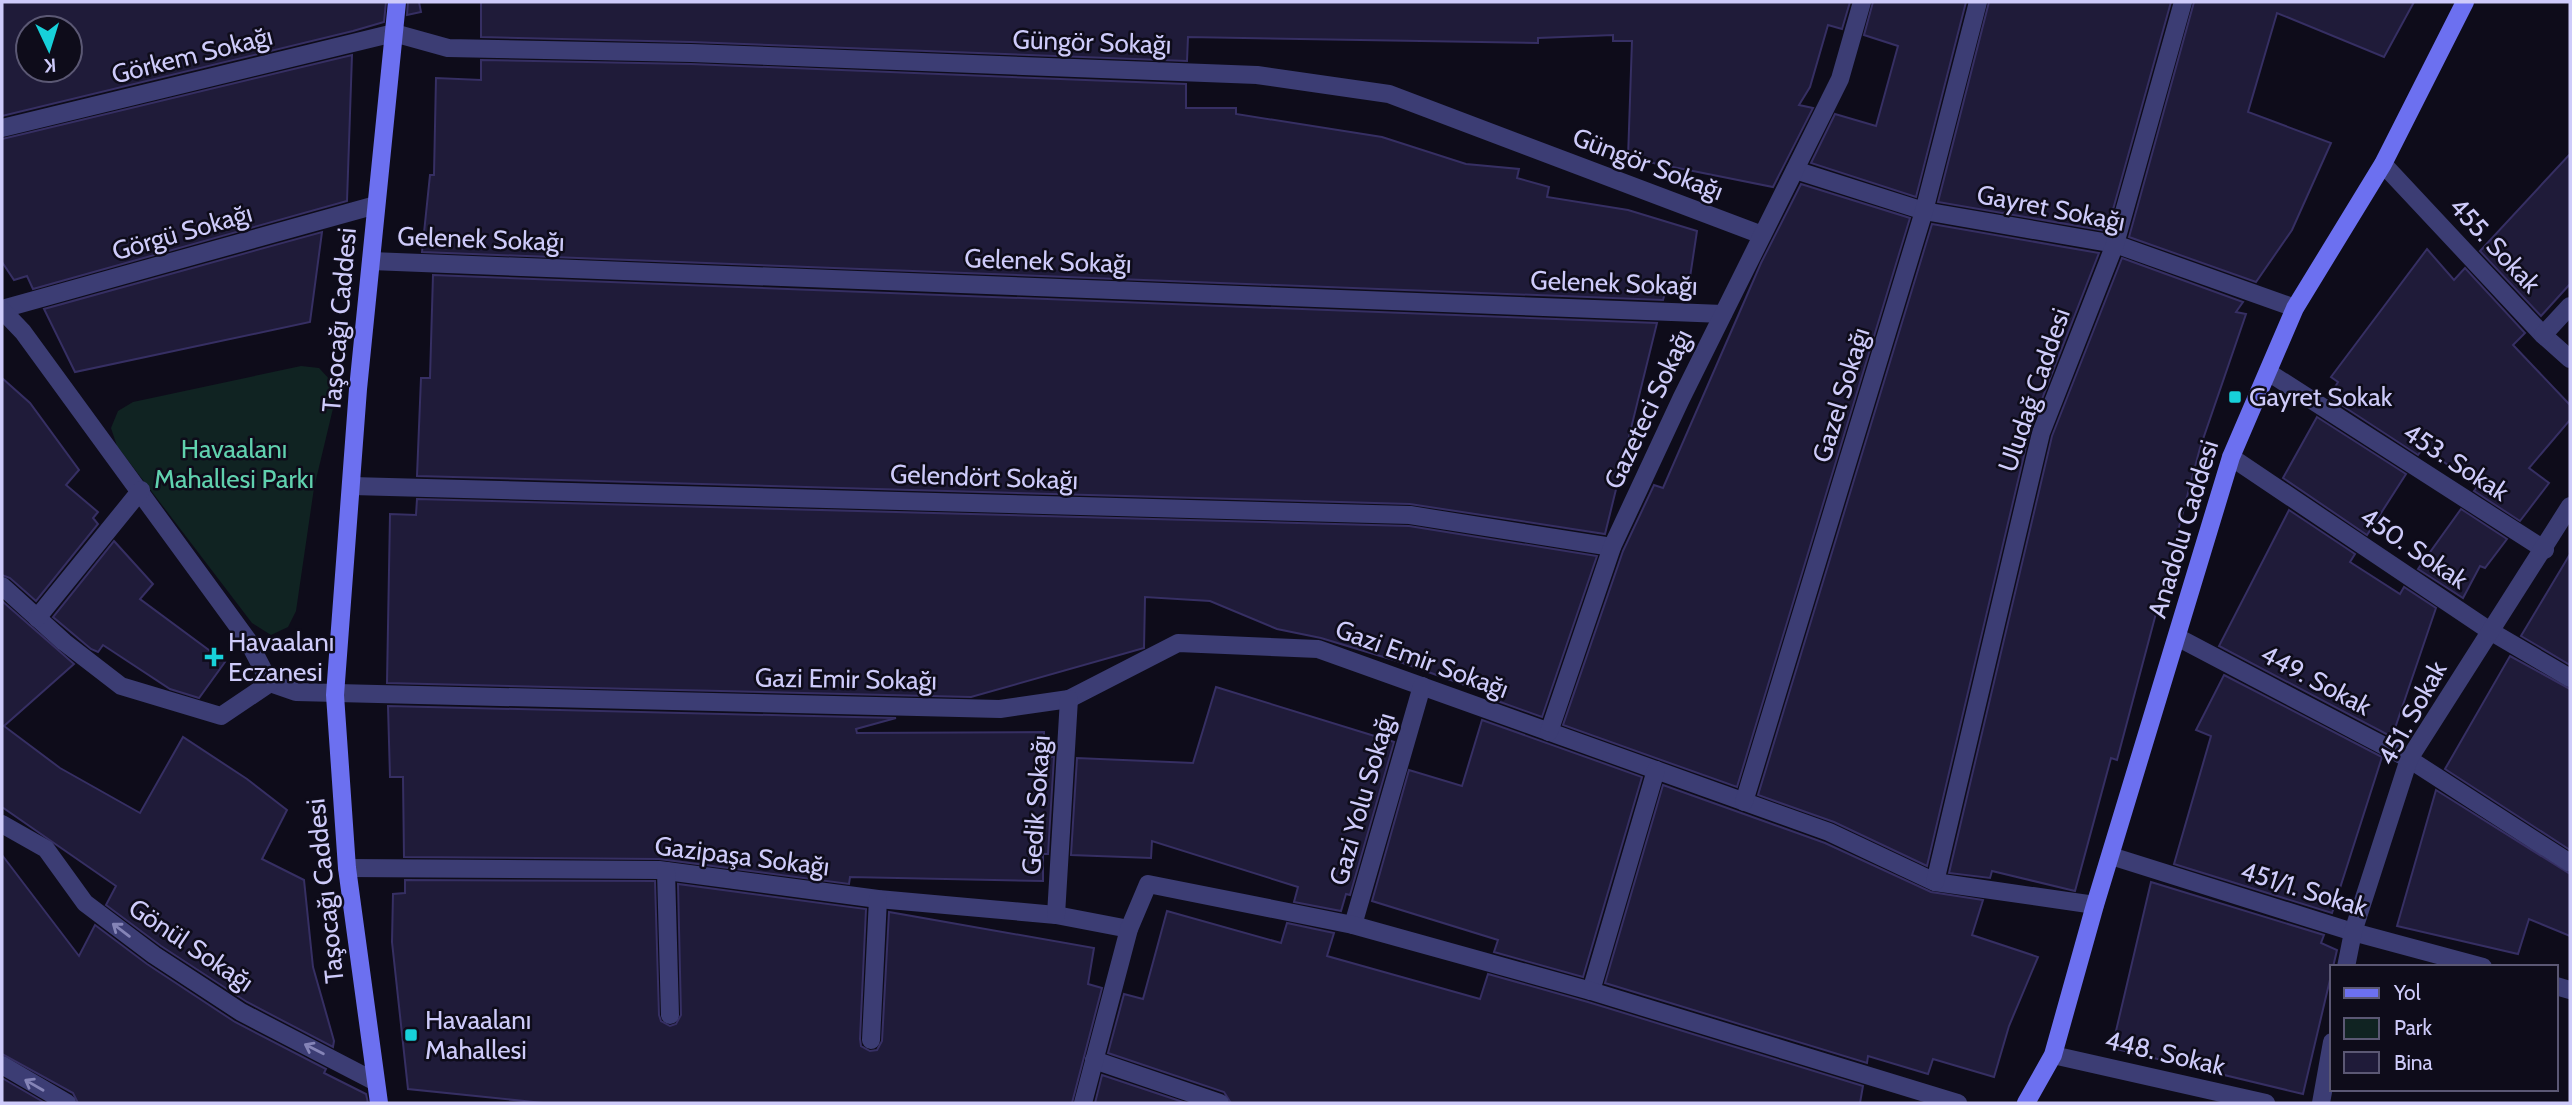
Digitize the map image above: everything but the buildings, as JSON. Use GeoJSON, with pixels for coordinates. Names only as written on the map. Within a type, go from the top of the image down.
{"type":"FeatureCollection","features":[{"type":"Feature","properties":{"kind":"main road","name":"Taşocağı Caddesi"},"geometry":{"type":"LineString","coordinates":[[379,1103],[347,868],[335,695],[376,205],[397,2]]}},
{"type":"Feature","properties":{"kind":"main road","name":"Anadolu Caddesi"},"geometry":{"type":"LineString","coordinates":[[2026,1103],[2053,1055],[2095,905],[2231,457],[2295,308],[2383,164],[2465,2]]}},
{"type":"Feature","properties":{"kind":"street","name":"Gazeteci Sokağı"},"geometry":{"type":"LineString","coordinates":[[1549,732],[1612,547],[1723,314],[1840,79],[1862,2]]}},
{"type":"Feature","properties":{"kind":"street","name":"Gazel Sokağı"},"geometry":{"type":"LineString","coordinates":[[1744,802],[1924,211],[1978,2]]}},
{"type":"Feature","properties":{"kind":"street","name":"Uludağ Caddesi"},"geometry":{"type":"LineString","coordinates":[[1935,882],[2042,433],[2115,244],[2183,2]]}},
{"type":"Feature","properties":{"kind":"street","name":"Görkem Sokağı"},"geometry":{"type":"LineString","coordinates":[[2,128],[394,33]]}},
{"type":"Feature","properties":{"kind":"street","name":"Güngör Sokağı"},"geometry":{"type":"LineString","coordinates":[[394,33],[448,48],[691,53],[1256,75],[1389,94],[1762,235]]}},
{"type":"Feature","properties":{"kind":"street","name":"455. Sokak"},"geometry":{"type":"LineString","coordinates":[[2383,164],[2543,335],[2570,359]]}},
{"type":"Feature","properties":{"kind":"street","name":"Gayret Sokağı"},"geometry":{"type":"LineString","coordinates":[[1795,170],[1924,211],[2115,244],[2295,308]]}},
{"type":"Feature","properties":{"kind":"street","name":"Görgü Sokağı"},"geometry":{"type":"LineString","coordinates":[[2,309],[376,205]]}},
{"type":"Feature","properties":{"kind":"street","name":"Gelenek Sokağı"},"geometry":{"type":"LineString","coordinates":[[371,261],[1723,314]]}},
{"type":"Feature","properties":{"kind":"street"},"geometry":{"type":"LineString","coordinates":[[2543,335],[2570,306]]}},
{"type":"Feature","properties":{"kind":"street"},"geometry":{"type":"LineString","coordinates":[[2,309],[23,332],[141,490],[247,639],[270,682],[221,716],[121,686],[2,586]]}},
{"type":"Feature","properties":{"kind":"street","name":"453. Sokak"},"geometry":{"type":"LineString","coordinates":[[2268,372],[2544,550]]}},
{"type":"Feature","properties":{"kind":"street","name":"450. Sokak"},"geometry":{"type":"LineString","coordinates":[[2231,457],[2490,631],[2570,678]]}},
{"type":"Feature","properties":{"kind":"street","name":"Gelendört Sokağı"},"geometry":{"type":"LineString","coordinates":[[352,486],[1410,515],[1612,547]]}},
{"type":"Feature","properties":{"kind":"street"},"geometry":{"type":"LineString","coordinates":[[37,618],[141,490]]}},
{"type":"Feature","properties":{"kind":"street","name":"451. Sokak"},"geometry":{"type":"LineString","coordinates":[[2346,965],[2353,932],[2409,759],[2570,506]]}},
{"type":"Feature","properties":{"kind":"street","name":"449. Sokak"},"geometry":{"type":"LineString","coordinates":[[2177,637],[2409,759],[2570,863]]}},
{"type":"Feature","properties":{"kind":"street","name":"Gazi Emir Sokağı"},"geometry":{"type":"LineString","coordinates":[[270,682],[296,692],[335,695],[1000,709],[1069,699],[1178,643],[1318,649],[1829,832],[1935,882],[2095,905]]}},
{"type":"Feature","properties":{"kind":"street","name":"Gazi Yolu Sokağı"},"geometry":{"type":"LineString","coordinates":[[1353,925],[1422,686]]}},
{"type":"Feature","properties":{"kind":"street","name":"Gedik Sokağı"},"geometry":{"type":"LineString","coordinates":[[1056,915],[1069,699]]}},
{"type":"Feature","properties":{"kind":"street"},"geometry":{"type":"LineString","coordinates":[[1591,991],[1656,770]]}},
{"type":"Feature","properties":{"kind":"street","name":"Gönül Sokağı"},"geometry":{"type":"LineString","coordinates":[[2,824],[46,849],[85,903],[154,955],[241,1012],[374,1081]]}},
{"type":"Feature","properties":{"kind":"street","name":"451/1. Sokak"},"geometry":{"type":"LineString","coordinates":[[2110,856],[2353,932],[2476,965]]}},
{"type":"Feature","properties":{"kind":"street","name":"Gazipaşa Sokağı"},"geometry":{"type":"LineString","coordinates":[[347,868],[666,871],[878,899],[1056,915],[1129,929]]}},
{"type":"Feature","properties":{"kind":"street"},"geometry":{"type":"LineString","coordinates":[[666,871],[670,1015]]}},
{"type":"Feature","properties":{"kind":"street"},"geometry":{"type":"LineString","coordinates":[[1083,1103],[1129,929],[1148,884],[1353,925],[1591,991],[1958,1103]]}},
{"type":"Feature","properties":{"kind":"street"},"geometry":{"type":"LineString","coordinates":[[871,1040],[878,899]]}},
{"type":"Feature","properties":{"kind":"street"},"geometry":{"type":"LineString","coordinates":[[2321,1103],[2330,1053]]}},
{"type":"Feature","properties":{"kind":"street","name":"448. Sokak"},"geometry":{"type":"LineString","coordinates":[[2053,1055],[2266,1103]]}},
{"type":"Feature","properties":{"kind":"street"},"geometry":{"type":"LineString","coordinates":[[1094,1060],[1220,1103]]}},
{"type":"Feature","properties":{"kind":"street"},"geometry":{"type":"LineString","coordinates":[[2,1065],[67,1103]]}},
{"type":"Feature","properties":{"kind":"green space","name":"Havaalanı Mahallesi Parkı"},"geometry":{"type":"Polygon","coordinates":[[[301,366],[319,368],[332,382],[335,400],[314,488],[296,611],[288,627],[271,635],[252,623],[117,446],[111,428],[118,411],[133,402],[301,366]]]}},
{"type":"Feature","properties":{"kind":"place","name":"Gayret Sokak"},"geometry":{"type":"Point","coordinates":[2235,397]}},
{"type":"Feature","properties":{"kind":"place","name":"Havaalanı Eczanesi"},"geometry":{"type":"Point","coordinates":[214,657]}},
{"type":"Feature","properties":{"kind":"place","name":"Havaalanı Mahallesi"},"geometry":{"type":"Point","coordinates":[411,1035]}}]}
